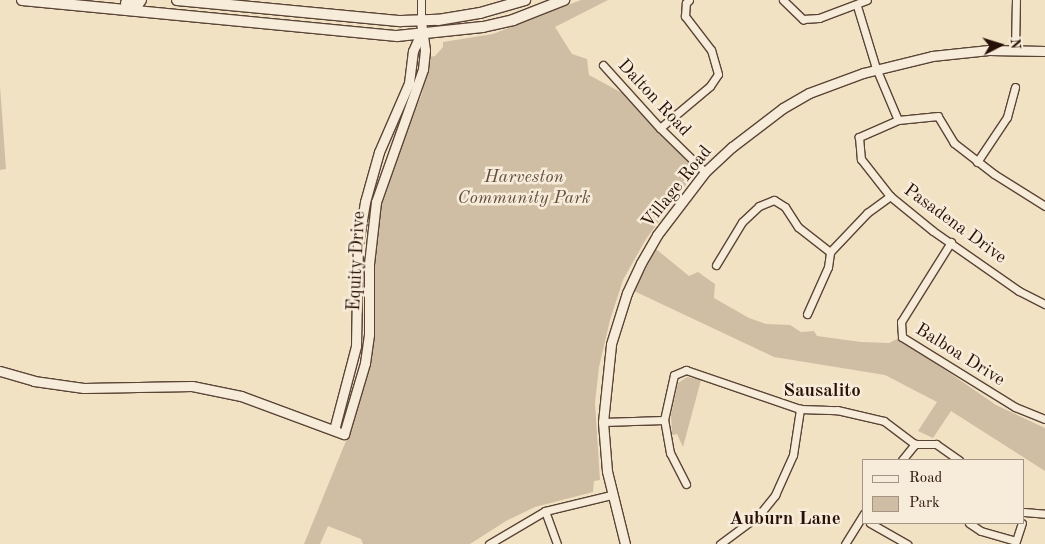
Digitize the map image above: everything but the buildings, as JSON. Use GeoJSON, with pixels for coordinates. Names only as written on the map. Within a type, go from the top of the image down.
{"type":"FeatureCollection","features":[{"type":"Feature","properties":{"kind":"main road"},"geometry":{"type":"LineString","coordinates":[[22,0],[397,36],[420,35],[513,20],[564,0]]}},
{"type":"Feature","properties":{"kind":"main road"},"geometry":{"type":"LineString","coordinates":[[96,6],[104,2],[138,4],[141,0]]}},
{"type":"Feature","properties":{"kind":"main road"},"geometry":{"type":"LineString","coordinates":[[177,0],[368,19],[420,21],[480,13],[525,0]]}},
{"type":"Feature","properties":{"kind":"street"},"geometry":{"type":"LineString","coordinates":[[420,21],[421,0]]}},
{"type":"Feature","properties":{"kind":"street"},"geometry":{"type":"LineString","coordinates":[[660,128],[710,86],[718,74],[711,50],[685,16],[686,3],[689,0]]}},
{"type":"Feature","properties":{"kind":"street"},"geometry":{"type":"LineString","coordinates":[[783,0],[803,19],[819,18],[857,6],[866,0]]}},
{"type":"Feature","properties":{"kind":"street"},"geometry":{"type":"LineString","coordinates":[[1015,50],[1016,0]]}},
{"type":"Feature","properties":{"kind":"street"},"geometry":{"type":"LineString","coordinates":[[857,6],[876,68],[898,120],[938,116],[954,143],[977,162],[1044,203]]}},
{"type":"Feature","properties":{"kind":"street","name":"Equity Drive"},"geometry":{"type":"LineString","coordinates":[[420,21],[420,35],[425,50],[419,88],[386,166],[372,221],[370,334],[363,371],[344,434],[334,430],[356,346],[358,244],[365,202],[379,152],[409,83],[413,51],[420,35]]}},
{"type":"Feature","properties":{"kind":"street","name":"Village Road"},"geometry":{"type":"LineString","coordinates":[[625,544],[611,495],[603,422],[606,369],[626,293],[657,235],[705,172],[732,147],[783,108],[809,93],[876,68],[932,56],[1015,50],[1045,51]]}},
{"type":"Feature","properties":{"kind":"street","name":"Dalton Road"},"geometry":{"type":"LineString","coordinates":[[603,65],[660,128],[705,172]]}},
{"type":"Feature","properties":{"kind":"street"},"geometry":{"type":"LineString","coordinates":[[977,162],[1007,117],[1015,87]]}},
{"type":"Feature","properties":{"kind":"street","name":"Pasadena Drive"},"geometry":{"type":"LineString","coordinates":[[898,120],[859,137],[858,146],[861,159],[890,196],[1019,291],[1045,304]]}},
{"type":"Feature","properties":{"kind":"street"},"geometry":{"type":"LineString","coordinates":[[808,314],[828,266],[830,252],[866,213],[890,196]]}},
{"type":"Feature","properties":{"kind":"street"},"geometry":{"type":"LineString","coordinates":[[716,265],[742,222],[759,206],[774,200],[785,207],[798,227],[830,252]]}},
{"type":"Feature","properties":{"kind":"street","name":"Balboa Drive"},"geometry":{"type":"LineString","coordinates":[[951,242],[901,322],[902,337],[1008,403],[1045,419]]}},
{"type":"Feature","properties":{"kind":"street"},"geometry":{"type":"LineString","coordinates":[[686,484],[670,453],[664,420],[674,375],[686,370],[800,409],[837,410],[884,421],[915,444],[936,444],[958,459]]}},
{"type":"Feature","properties":{"kind":"street"},"geometry":{"type":"LineString","coordinates":[[0,371],[34,381],[84,388],[192,386],[240,396],[334,430]]}},
{"type":"Feature","properties":{"kind":"street"},"geometry":{"type":"LineString","coordinates":[[720,544],[759,515],[775,495],[793,455],[800,409]]}},
{"type":"Feature","properties":{"kind":"street"},"geometry":{"type":"LineString","coordinates":[[603,422],[664,420]]}},
{"type":"Feature","properties":{"kind":"street"},"geometry":{"type":"LineString","coordinates":[[903,459],[915,444]]}},
{"type":"Feature","properties":{"kind":"street"},"geometry":{"type":"LineString","coordinates":[[489,544],[545,511],[611,495]]}},
{"type":"Feature","properties":{"kind":"street"},"geometry":{"type":"LineString","coordinates":[[545,511],[557,544]]}},
{"type":"Feature","properties":{"kind":"street"},"geometry":{"type":"LineString","coordinates":[[1025,512],[1045,514]]}},
{"type":"Feature","properties":{"kind":"street"},"geometry":{"type":"LineString","coordinates":[[845,544],[862,518]]}},
{"type":"Feature","properties":{"kind":"street"},"geometry":{"type":"LineString","coordinates":[[872,524],[907,544]]}},
{"type":"Feature","properties":{"kind":"street"},"geometry":{"type":"LineString","coordinates":[[970,524],[981,531],[1015,543],[1022,524]]}},
{"type":"Feature","properties":{"kind":"green space","name":"Harveston Community Park"},"geometry":{"type":"Polygon","coordinates":[[[581,0],[608,0],[555,27],[572,54],[587,59],[589,75],[622,93],[689,163],[686,171],[690,179],[646,239],[623,280],[610,320],[599,367],[595,403],[600,480],[594,481],[593,492],[535,507],[506,521],[470,544],[363,544],[361,539],[328,526],[320,544],[304,544],[350,431],[367,375],[373,329],[373,262],[379,207],[392,162],[422,94],[429,57],[435,56],[443,47],[443,42],[493,34],[581,0]]]}},
{"type":"Feature","properties":{"kind":"green space"},"geometry":{"type":"Polygon","coordinates":[[[0,86],[6,169],[0,170],[0,86]]]}},
{"type":"Feature","properties":{"kind":"green space"},"geometry":{"type":"Polygon","coordinates":[[[656,249],[689,276],[698,272],[715,284],[714,298],[749,318],[766,324],[790,325],[801,332],[814,331],[817,336],[861,342],[889,343],[899,338],[996,405],[1045,428],[1045,471],[951,411],[933,438],[918,431],[937,402],[885,375],[774,357],[634,291],[656,249]]]}},
{"type":"Feature","properties":{"kind":"green space"},"geometry":{"type":"Polygon","coordinates":[[[687,377],[701,380],[683,447],[677,434],[672,435],[671,415],[678,383],[687,377]]]}},
{"type":"Feature","properties":{"kind":"district","name":"Sausalito"},"geometry":{"type":"Point","coordinates":[822,392]}},
{"type":"Feature","properties":{"kind":"district","name":"Auburn Lane"},"geometry":{"type":"Point","coordinates":[785,520]}}]}
